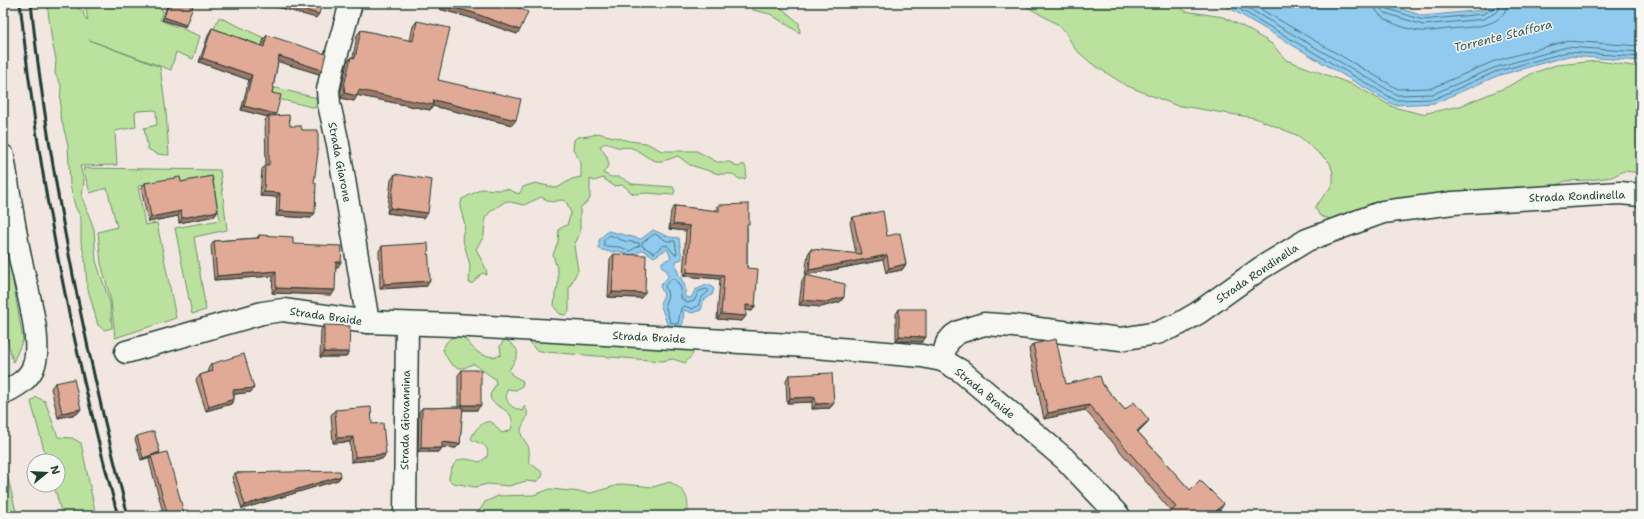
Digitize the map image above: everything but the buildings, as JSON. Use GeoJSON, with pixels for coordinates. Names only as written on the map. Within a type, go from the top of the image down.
{"type":"FeatureCollection","features":[{"type":"Feature","properties":{"kind":"street","name":"Strada Giarone"},"geometry":{"type":"LineString","coordinates":[[351,3],[328,90],[329,104],[338,144],[368,322]]}},
{"type":"Feature","properties":{"kind":"street"},"geometry":{"type":"LineString","coordinates":[[3,156],[37,352],[34,366],[26,378],[9,390]]}},
{"type":"Feature","properties":{"kind":"street","name":"Strada Rondinella"},"geometry":{"type":"LineString","coordinates":[[942,360],[947,343],[953,336],[959,332],[984,324],[1014,326],[1121,339],[1156,333],[1179,324],[1198,313],[1261,268],[1307,240],[1383,212],[1453,203],[1620,193],[1641,195]]}},
{"type":"Feature","properties":{"kind":"street","name":"Strada Braide"},"geometry":{"type":"LineString","coordinates":[[126,352],[262,313],[283,310],[368,322],[454,325],[792,345],[922,356],[942,360],[961,372],[1065,459],[1119,516]]}},
{"type":"Feature","properties":{"kind":"street","name":"Strada Giovannina"},"geometry":{"type":"LineString","coordinates":[[404,516],[407,324]]}},
{"type":"Feature","properties":{"kind":"green space"},"geometry":{"type":"Polygon","coordinates":[[[47,3],[75,3],[76,7],[83,11],[84,16],[88,21],[85,3],[148,3],[163,10],[160,20],[200,36],[193,59],[176,52],[171,70],[89,40],[160,67],[166,112],[169,155],[157,154],[148,149],[144,128],[157,125],[156,111],[137,111],[135,113],[136,127],[115,131],[117,165],[80,166],[84,180],[82,197],[94,229],[96,261],[110,303],[112,328],[104,330],[98,325],[87,286],[85,259],[81,242],[81,218],[75,206],[70,185],[68,145],[60,114],[61,85],[55,74],[56,59],[52,42],[47,3]]]}},
{"type":"Feature","properties":{"kind":"green space"},"geometry":{"type":"Polygon","coordinates":[[[749,3],[774,3],[799,23],[800,33],[770,14],[753,10],[749,3]]]}},
{"type":"Feature","properties":{"kind":"green space"},"geometry":{"type":"Polygon","coordinates":[[[1020,3],[1175,3],[1185,11],[1223,17],[1244,27],[1272,44],[1286,60],[1354,85],[1393,107],[1422,114],[1460,106],[1507,87],[1533,73],[1556,65],[1598,61],[1641,67],[1641,173],[1624,171],[1612,177],[1565,181],[1551,188],[1518,187],[1473,190],[1391,203],[1373,204],[1336,221],[1320,216],[1315,207],[1333,184],[1333,173],[1330,163],[1299,136],[1255,118],[1175,105],[1125,85],[1091,63],[1075,49],[1064,30],[1057,24],[1020,3]]]}},
{"type":"Feature","properties":{"kind":"green space"},"geometry":{"type":"Polygon","coordinates":[[[219,17],[264,38],[259,55],[213,31],[219,17]]]}},
{"type":"Feature","properties":{"kind":"green space"},"geometry":{"type":"Polygon","coordinates":[[[272,87],[317,98],[316,108],[270,97],[272,87]]]}},
{"type":"Feature","properties":{"kind":"green space"},"geometry":{"type":"Polygon","coordinates":[[[598,133],[629,141],[646,143],[662,151],[697,151],[717,162],[730,162],[738,167],[744,164],[746,177],[745,179],[739,179],[733,174],[719,174],[690,165],[678,156],[657,161],[650,159],[632,148],[619,148],[606,144],[602,145],[600,146],[607,157],[609,165],[603,173],[611,177],[620,177],[632,184],[673,187],[675,191],[673,195],[647,193],[633,194],[623,185],[614,186],[603,178],[594,181],[590,179],[590,199],[580,208],[580,233],[574,246],[578,270],[569,288],[569,312],[565,315],[560,314],[554,307],[555,294],[558,285],[558,272],[553,255],[558,242],[559,229],[567,225],[571,213],[566,201],[561,200],[552,202],[541,197],[524,205],[506,201],[491,211],[485,218],[484,236],[476,249],[486,269],[487,275],[482,273],[473,283],[469,283],[470,265],[462,237],[465,225],[460,207],[462,199],[482,189],[507,189],[519,194],[523,187],[535,183],[557,188],[572,179],[581,177],[581,163],[573,149],[574,140],[577,137],[590,136],[598,133]]]}},
{"type":"Feature","properties":{"kind":"green space"},"geometry":{"type":"Polygon","coordinates":[[[83,168],[220,170],[227,230],[194,237],[206,310],[192,314],[175,228],[220,220],[212,176],[180,182],[179,178],[138,186],[145,225],[157,223],[176,318],[115,338],[111,301],[101,263],[98,232],[117,227],[107,188],[90,193],[83,168]]]}},
{"type":"Feature","properties":{"kind":"green space"},"geometry":{"type":"Polygon","coordinates":[[[3,223],[23,340],[13,362],[3,322],[3,223]]]}},
{"type":"Feature","properties":{"kind":"green space"},"geometry":{"type":"Polygon","coordinates":[[[460,335],[475,350],[483,355],[493,357],[501,355],[500,346],[505,339],[517,350],[517,356],[509,370],[512,375],[523,381],[522,386],[516,390],[507,389],[506,397],[507,401],[514,408],[522,411],[524,406],[526,410],[527,416],[521,428],[521,432],[529,449],[529,462],[543,473],[542,477],[535,482],[526,481],[509,486],[488,484],[475,487],[453,483],[449,480],[451,470],[461,459],[480,462],[487,457],[488,452],[486,447],[471,439],[479,426],[486,422],[490,422],[493,423],[502,433],[511,430],[512,423],[510,414],[491,400],[490,395],[496,384],[495,379],[474,364],[464,368],[458,368],[448,359],[443,350],[445,344],[451,338],[460,335]]]}},
{"type":"Feature","properties":{"kind":"green space"},"geometry":{"type":"Polygon","coordinates":[[[531,339],[692,349],[693,354],[685,363],[673,359],[662,361],[546,352],[536,350],[529,342],[531,339]]]}},
{"type":"Feature","properties":{"kind":"green space"},"geometry":{"type":"Polygon","coordinates":[[[36,397],[45,401],[58,437],[72,438],[81,443],[96,516],[62,516],[56,493],[66,493],[66,453],[45,453],[31,402],[36,397]]]}},
{"type":"Feature","properties":{"kind":"green space"},"geometry":{"type":"Polygon","coordinates":[[[3,457],[17,516],[9,516],[8,512],[3,511],[3,457]]]}},
{"type":"Feature","properties":{"kind":"green space"},"geometry":{"type":"Polygon","coordinates":[[[670,482],[684,492],[688,504],[688,516],[444,516],[448,513],[467,515],[478,513],[485,502],[498,496],[534,495],[550,489],[591,493],[622,484],[653,487],[670,482]]]}},
{"type":"Feature","properties":{"kind":"water","name":"Torrente Staffora"},"geometry":{"type":"Polygon","coordinates":[[[1221,3],[1384,3],[1423,16],[1483,10],[1495,3],[1641,3],[1641,61],[1568,56],[1497,76],[1435,103],[1394,105],[1221,3]]]}},
{"type":"Feature","properties":{"kind":"water"},"geometry":{"type":"Polygon","coordinates":[[[653,230],[669,237],[679,238],[682,259],[676,261],[676,265],[685,287],[685,297],[691,298],[695,290],[709,284],[714,289],[712,295],[704,300],[701,310],[692,313],[684,310],[683,323],[680,328],[667,324],[660,303],[664,295],[660,286],[668,277],[667,271],[662,267],[662,262],[671,258],[667,249],[654,257],[643,250],[631,256],[619,251],[610,252],[599,249],[599,240],[608,231],[641,239],[653,230]]]}},
{"type":"Feature","properties":{"kind":"railway"},"geometry":{"type":"LineString","coordinates":[[20,3],[36,133],[58,261],[101,453],[118,516]]}},
{"type":"Feature","properties":{"kind":"railway"},"geometry":{"type":"LineString","coordinates":[[31,3],[48,133],[70,261],[97,389],[128,516]]}}]}
